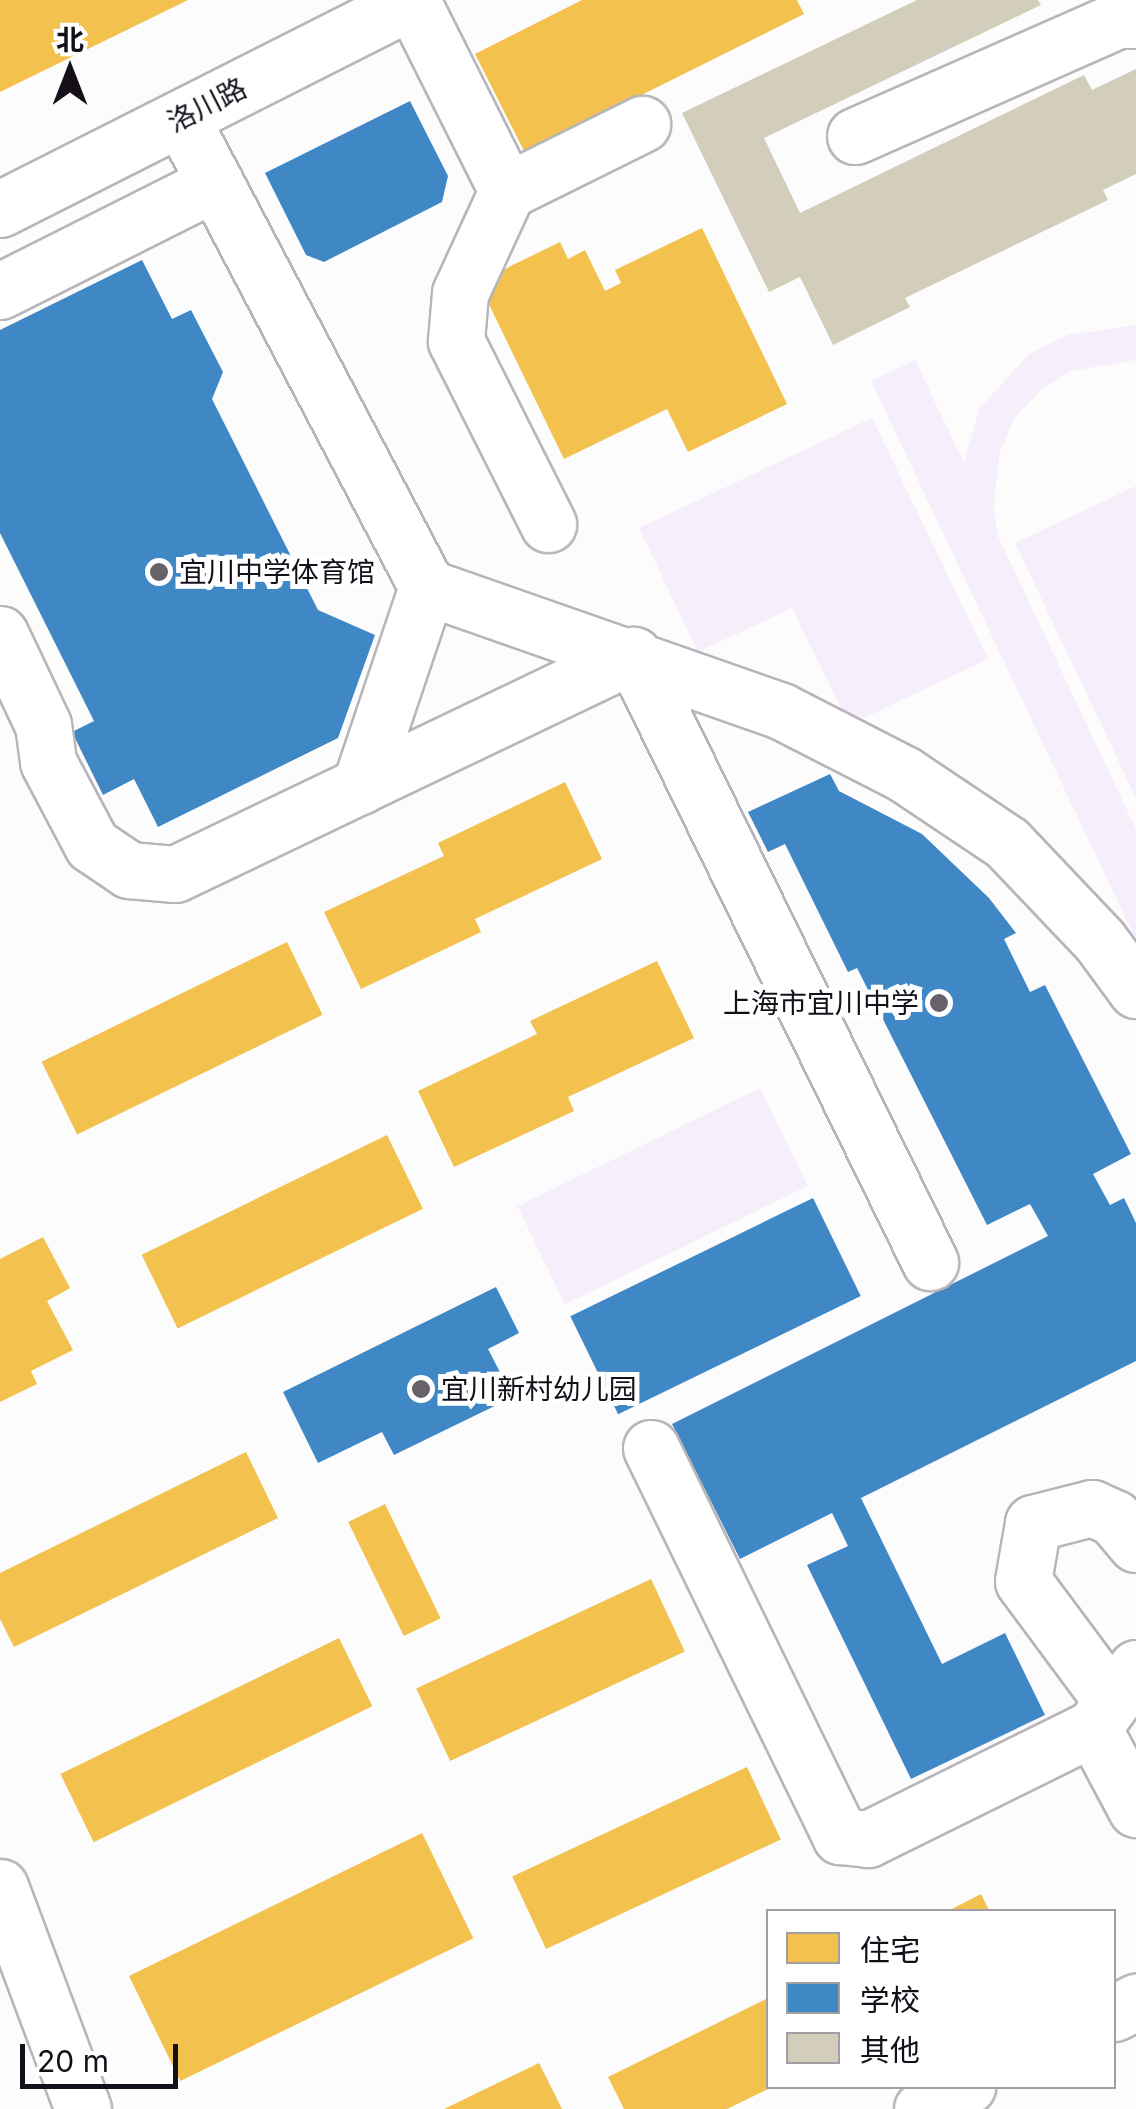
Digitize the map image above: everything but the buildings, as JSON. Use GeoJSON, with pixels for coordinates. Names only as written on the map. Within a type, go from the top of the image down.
{"type":"FeatureCollection","features":[{"type":"Feature","properties":{"kind":"street","name":"洛川路"},"geometry":{"type":"LineString","coordinates":[[0,208],[413,0]]}},
{"type":"Feature","properties":{"kind":"street"},"geometry":{"type":"LineString","coordinates":[[413,0],[507,191]]}},
{"type":"Feature","properties":{"kind":"street"},"geometry":{"type":"LineString","coordinates":[[855,136],[1118,20],[1136,20]]}},
{"type":"Feature","properties":{"kind":"street"},"geometry":{"type":"LineString","coordinates":[[182,118],[426,587],[633,654],[781,712],[904,774],[1007,843],[1100,941],[1136,990]]}},
{"type":"Feature","properties":{"kind":"street"},"geometry":{"type":"LineString","coordinates":[[548,524],[456,341],[460,293],[507,191],[642,124]]}},
{"type":"Feature","properties":{"kind":"street"},"geometry":{"type":"LineString","coordinates":[[0,292],[215,183]]}},
{"type":"Feature","properties":{"kind":"street"},"geometry":{"type":"LineString","coordinates":[[360,786],[426,587]]}},
{"type":"Feature","properties":{"kind":"street"},"geometry":{"type":"LineString","coordinates":[[0,634],[43,726],[48,762],[92,846],[129,870],[176,874],[633,654]]}},
{"type":"Feature","properties":{"kind":"street"},"geometry":{"type":"LineString","coordinates":[[633,654],[930,1262]]}},
{"type":"Feature","properties":{"kind":"street"},"geometry":{"type":"LineString","coordinates":[[650,1448],[840,1836],[868,1839],[1114,1699]]}},
{"type":"Feature","properties":{"kind":"street"},"geometry":{"type":"LineString","coordinates":[[1136,1544],[1114,1518],[1092,1508],[1032,1523],[1023,1580],[1114,1699],[1136,1809]]}},
{"type":"Feature","properties":{"kind":"street"},"geometry":{"type":"LineString","coordinates":[[0,1887],[83,2109]]}},
{"type":"Feature","properties":{"kind":"street"},"geometry":{"type":"LineString","coordinates":[[922,2109],[961,2089]]}},
{"type":"Feature","properties":{"kind":"shaded area"},"geometry":{"type":"Polygon","coordinates":[[[1136,325],[1136,360],[1071,371],[1042,389],[1015,417],[999,454],[994,507],[997,534],[1136,829],[1136,940],[871,381],[915,360],[964,463],[979,409],[1030,353],[1068,335],[1136,325]]]}},
{"type":"Feature","properties":{"kind":"shaded area"},"geometry":{"type":"Polygon","coordinates":[[[872,418],[988,659],[849,725],[792,608],[698,652],[639,528],[872,418]]]}},
{"type":"Feature","properties":{"kind":"shaded area"},"geometry":{"type":"Polygon","coordinates":[[[1136,486],[1136,798],[1015,543],[1136,486]]]}},
{"type":"Feature","properties":{"kind":"shaded area"},"geometry":{"type":"Polygon","coordinates":[[[760,1088],[808,1186],[565,1304],[517,1206],[760,1088]]]}},
{"type":"Feature","properties":{"kind":"place","name":"宜川中学体育馆"},"geometry":{"type":"Point","coordinates":[159,572]}},
{"type":"Feature","properties":{"kind":"place","name":"上海市宜川中学"},"geometry":{"type":"Point","coordinates":[939,1003]}},
{"type":"Feature","properties":{"kind":"place","name":"宜川新村幼儿园"},"geometry":{"type":"Point","coordinates":[421,1389]}}]}
